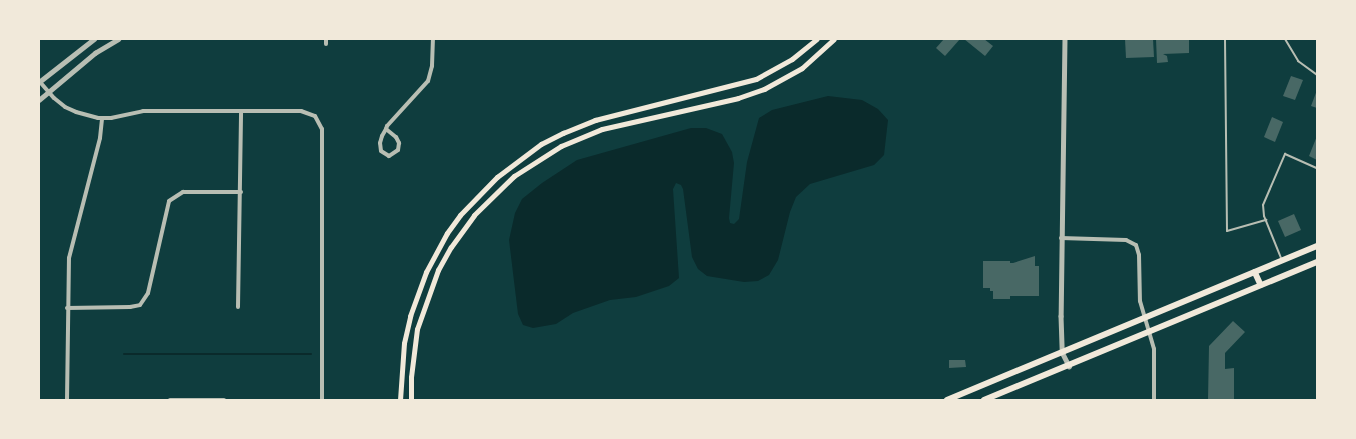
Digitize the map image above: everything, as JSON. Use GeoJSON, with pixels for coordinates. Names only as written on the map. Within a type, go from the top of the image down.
{"type":"FeatureCollection","features":[{"type":"Feature","properties":{"kind":"main road"},"geometry":{"type":"LineString","coordinates":[[400,400],[404,343],[410,316],[426,272],[447,233],[460,215],[497,177],[534,149],[563,133],[595,120],[756,78],[792,59],[817,39]]}},
{"type":"Feature","properties":{"kind":"main road"},"geometry":{"type":"LineString","coordinates":[[411,400],[411,377],[417,329],[434,279],[462,230],[490,198],[514,176],[561,146],[602,129],[738,98],[764,89],[802,68],[834,39]]}},
{"type":"Feature","properties":{"kind":"main road"},"geometry":{"type":"LineString","coordinates":[[947,400],[957,398],[1062,352],[1317,246]]}},
{"type":"Feature","properties":{"kind":"main road"},"geometry":{"type":"LineString","coordinates":[[984,400],[1317,262]]}},
{"type":"Feature","properties":{"kind":"main road"},"geometry":{"type":"LineString","coordinates":[[1255,272],[1261,286]]}},
{"type":"Feature","properties":{"kind":"street"},"geometry":{"type":"LineString","coordinates":[[94,39],[39,82],[54,98],[76,112],[102,118],[143,111],[301,111],[315,116],[322,129],[322,400]]}},
{"type":"Feature","properties":{"kind":"street"},"geometry":{"type":"LineString","coordinates":[[39,100],[95,53],[118,39]]}},
{"type":"Feature","properties":{"kind":"street"},"geometry":{"type":"LineString","coordinates":[[386,129],[396,137],[399,143],[398,150],[390,156],[386,156],[379,148],[386,129],[428,81],[432,66],[433,39]]}},
{"type":"Feature","properties":{"kind":"street"},"geometry":{"type":"LineString","coordinates":[[1065,39],[1061,238],[1062,352],[1069,366]]}},
{"type":"Feature","properties":{"kind":"street"},"geometry":{"type":"LineString","coordinates":[[238,307],[242,111]]}},
{"type":"Feature","properties":{"kind":"street"},"geometry":{"type":"LineString","coordinates":[[68,400],[67,308],[69,258],[100,138],[102,118]]}},
{"type":"Feature","properties":{"kind":"street"},"geometry":{"type":"LineString","coordinates":[[67,308],[130,307],[140,305],[148,293],[169,201],[183,192],[241,192]]}},
{"type":"Feature","properties":{"kind":"street"},"geometry":{"type":"LineString","coordinates":[[1061,238],[1126,240],[1136,245],[1139,255],[1139,291],[1154,349],[1154,400]]}},
{"type":"Feature","properties":{"kind":"street"},"geometry":{"type":"LineString","coordinates":[[170,400],[224,400]]}},
{"type":"Feature","properties":{"kind":"lane"},"geometry":{"type":"LineString","coordinates":[[1225,39],[1227,231],[1266,220]]}},
{"type":"Feature","properties":{"kind":"lane"},"geometry":{"type":"LineString","coordinates":[[1285,39],[1298,61],[1317,75]]}},
{"type":"Feature","properties":{"kind":"lane"},"geometry":{"type":"LineString","coordinates":[[1282,261],[1266,220],[1263,205],[1285,154],[1317,168]]}},
{"type":"Feature","properties":{"kind":"water"},"geometry":{"type":"Polygon","coordinates":[[[828,96],[862,100],[878,109],[888,120],[884,155],[874,165],[810,184],[796,197],[790,212],[778,260],[769,275],[758,281],[744,282],[707,276],[698,269],[692,257],[683,189],[681,185],[676,183],[673,189],[679,278],[669,286],[636,297],[610,300],[573,313],[556,324],[533,328],[523,325],[518,314],[509,240],[515,213],[522,199],[542,183],[577,160],[691,128],[706,128],[722,134],[732,152],[734,163],[729,218],[730,223],[734,224],[739,219],[747,162],[759,118],[772,110],[828,96]]]}},
{"type":"Feature","properties":{"kind":"building"},"geometry":{"type":"Polygon","coordinates":[[[944,39],[960,39],[945,56],[936,48],[944,39]]]}},
{"type":"Feature","properties":{"kind":"building"},"geometry":{"type":"Polygon","coordinates":[[[964,39],[984,39],[993,46],[985,56],[964,39]]]}},
{"type":"Feature","properties":{"kind":"building"},"geometry":{"type":"Polygon","coordinates":[[[1125,39],[1153,39],[1154,57],[1126,58],[1125,39]]]}},
{"type":"Feature","properties":{"kind":"building"},"geometry":{"type":"Polygon","coordinates":[[[1156,39],[1189,39],[1189,53],[1163,54],[1167,56],[1168,62],[1157,63],[1156,39]]]}},
{"type":"Feature","properties":{"kind":"building"},"geometry":{"type":"Polygon","coordinates":[[[1291,76],[1303,80],[1295,100],[1283,96],[1291,76]]]}},
{"type":"Feature","properties":{"kind":"building"},"geometry":{"type":"Polygon","coordinates":[[[1317,90],[1317,108],[1311,106],[1317,90]]]}},
{"type":"Feature","properties":{"kind":"building"},"geometry":{"type":"Polygon","coordinates":[[[1272,117],[1283,122],[1275,142],[1264,137],[1272,117]]]}},
{"type":"Feature","properties":{"kind":"building"},"geometry":{"type":"Polygon","coordinates":[[[1317,136],[1317,160],[1309,156],[1317,136]]]}},
{"type":"Feature","properties":{"kind":"building"},"geometry":{"type":"Polygon","coordinates":[[[1294,214],[1301,230],[1285,237],[1278,221],[1294,214]]]}},
{"type":"Feature","properties":{"kind":"building"},"geometry":{"type":"Polygon","coordinates":[[[1035,256],[1035,266],[1039,266],[1039,296],[1010,296],[1010,299],[993,299],[993,291],[990,291],[990,288],[983,288],[983,261],[1010,261],[1010,263],[1013,263],[1035,256]]]}},
{"type":"Feature","properties":{"kind":"building"},"geometry":{"type":"Polygon","coordinates":[[[1233,321],[1245,332],[1225,353],[1225,369],[1234,368],[1234,400],[1208,400],[1209,346],[1233,321]]]}},
{"type":"Feature","properties":{"kind":"building"},"geometry":{"type":"Polygon","coordinates":[[[949,360],[965,360],[966,367],[949,368],[949,360]]]}},
{"type":"Feature","properties":{"kind":"waterway"},"geometry":{"type":"LineString","coordinates":[[124,354],[311,354]]}}]}
